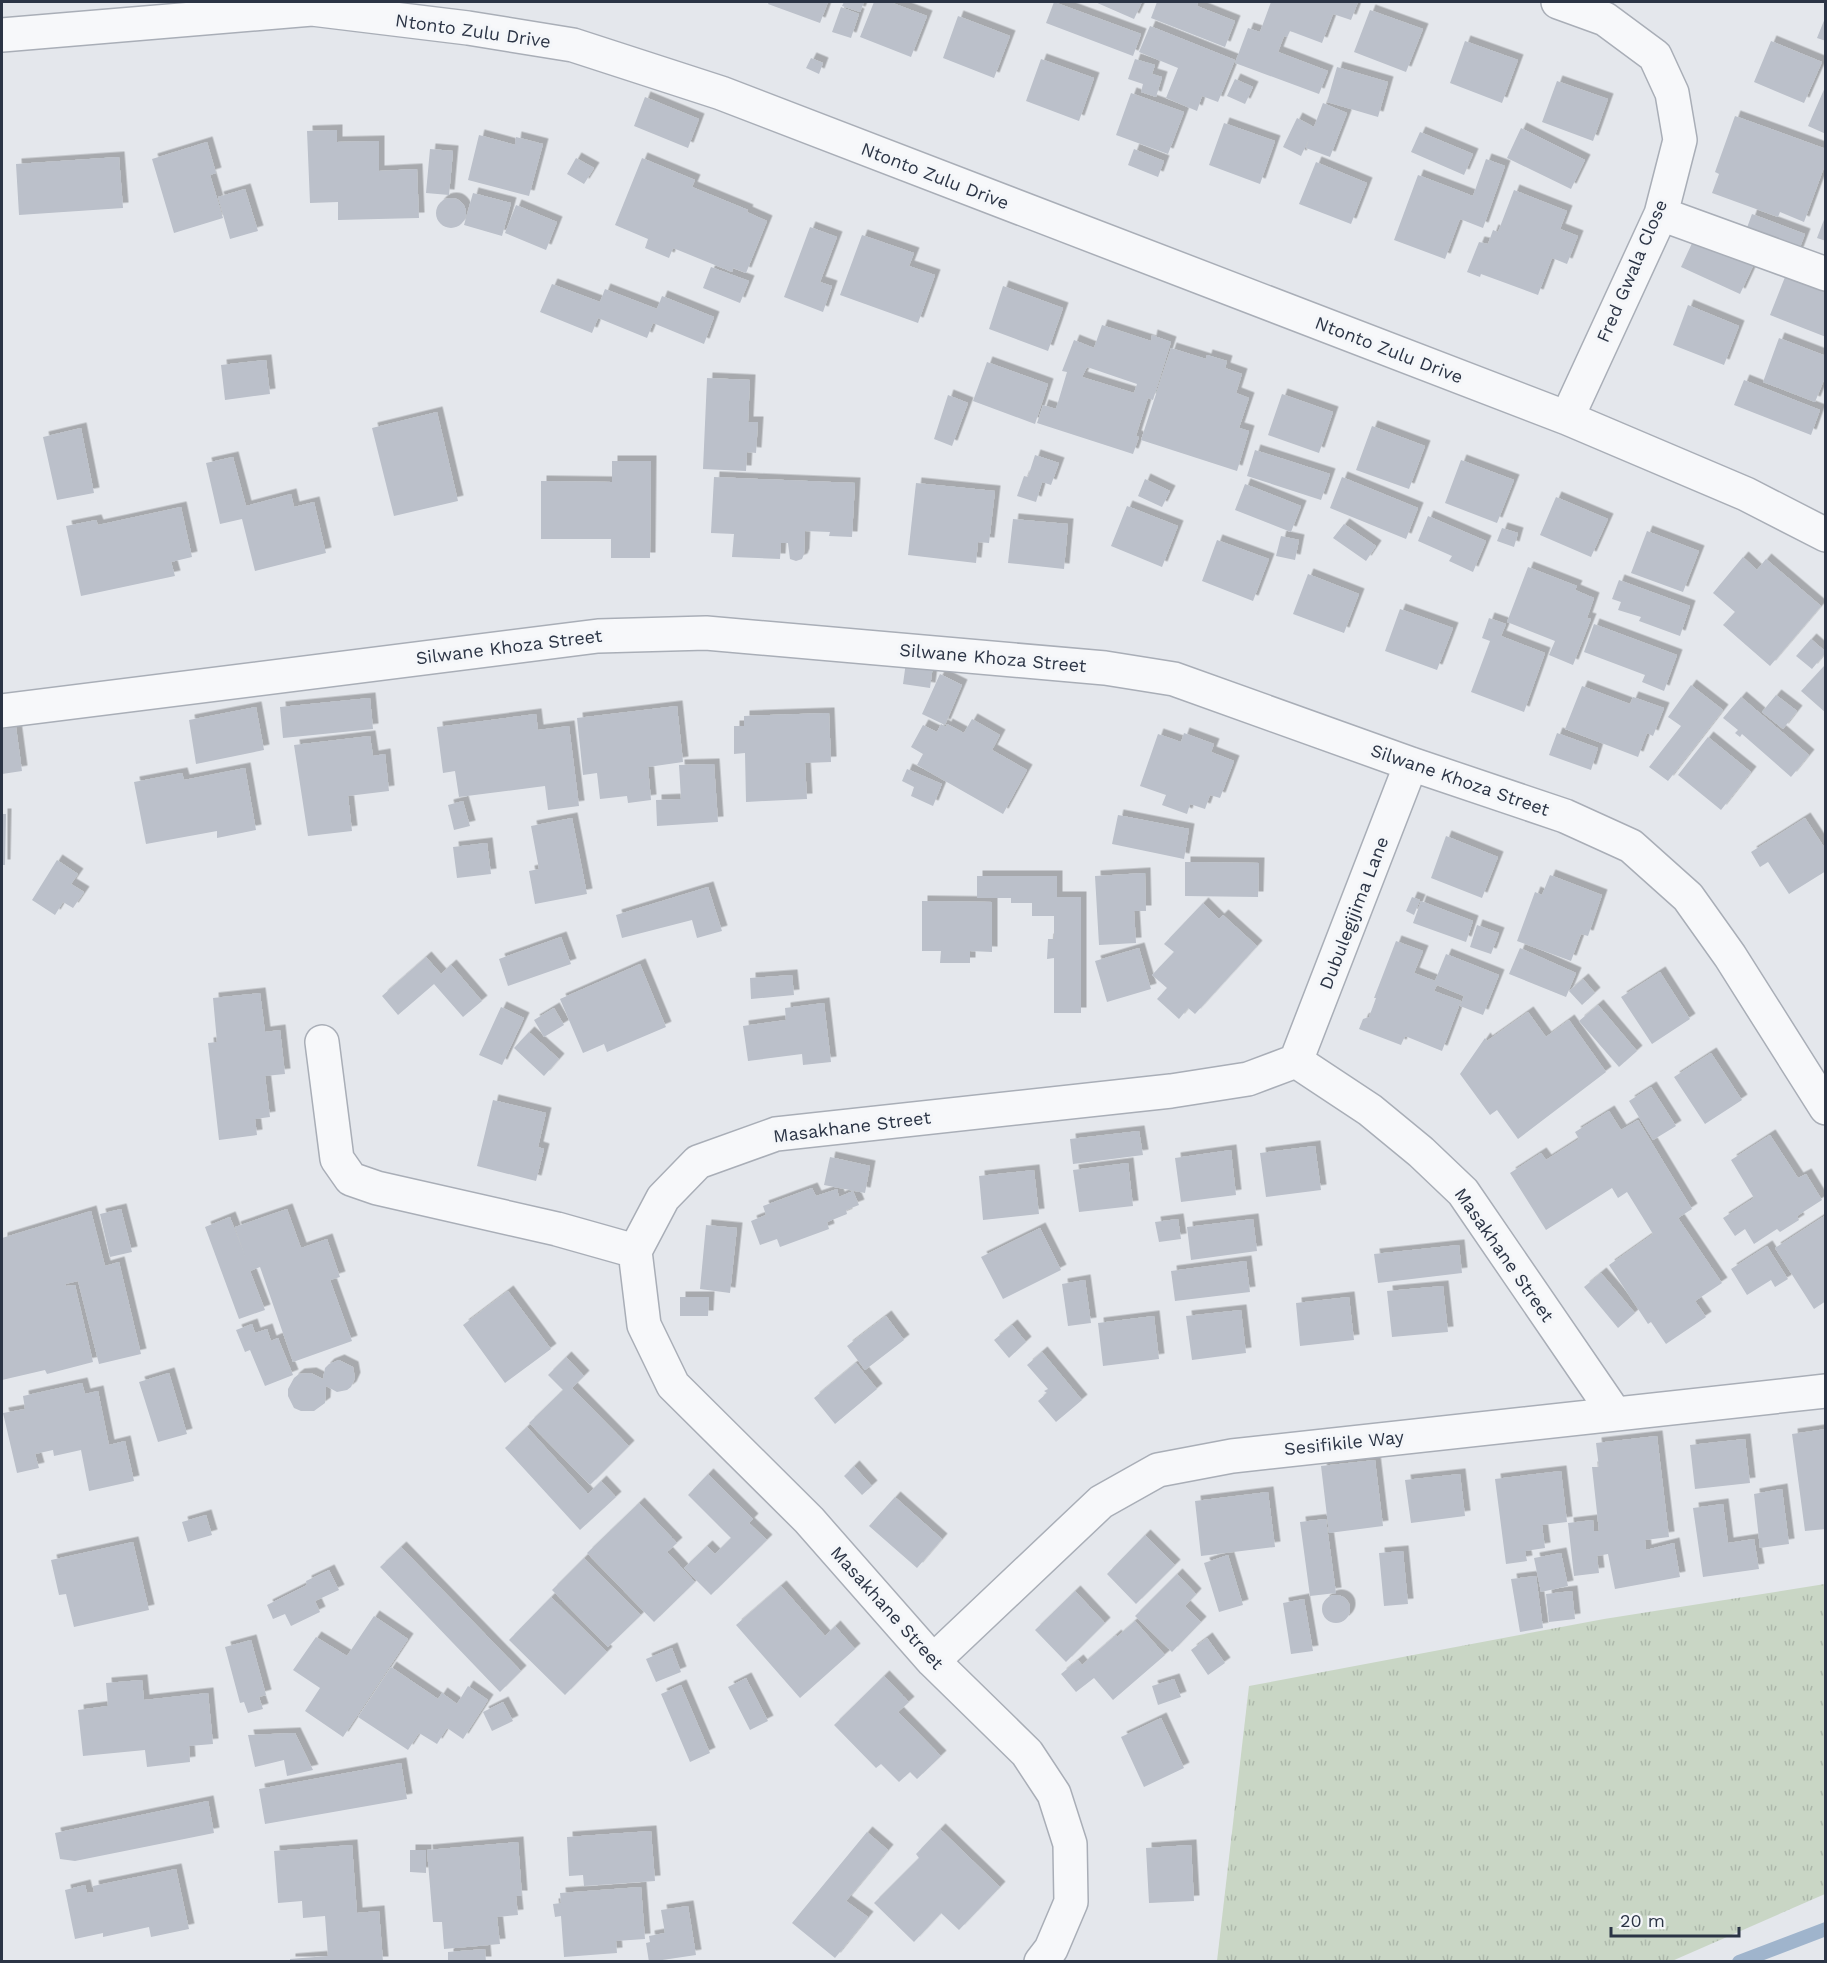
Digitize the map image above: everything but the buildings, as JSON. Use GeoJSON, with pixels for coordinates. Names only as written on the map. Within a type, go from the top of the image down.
{"type":"FeatureCollection","features":[{"type":"Feature","properties":{"kind":"street","name":"Fred Gwala Close"},"geometry":{"type":"LineString","coordinates":[[1558,2],[1605,19],[1655,56],[1672,93],[1680,140],[1661,214],[1567,418]]}},
{"type":"Feature","properties":{"kind":"street","name":"Ntonto Zulu Drive"},"geometry":{"type":"LineString","coordinates":[[2,35],[312,9],[468,28],[573,45],[721,93],[1567,418],[1746,494],[1826,535]]}},
{"type":"Feature","properties":{"kind":"street"},"geometry":{"type":"LineString","coordinates":[[1661,214],[1826,274]]}},
{"type":"Feature","properties":{"kind":"street","name":"Silwane Khoza Street"},"geometry":{"type":"LineString","coordinates":[[2,711],[598,636],[706,633],[1105,668],[1174,678],[1411,764],[1565,816],[1631,846],[1688,897],[1731,956],[1826,1108]]}},
{"type":"Feature","properties":{"kind":"street","name":"Dubulegijima Lane"},"geometry":{"type":"LineString","coordinates":[[1296,1061],[1411,764]]}},
{"type":"Feature","properties":{"kind":"street"},"geometry":{"type":"LineString","coordinates":[[322,1042],[337,1159],[351,1179],[377,1188],[557,1229],[635,1251]]}},
{"type":"Feature","properties":{"kind":"street","name":"Masakhane Street"},"geometry":{"type":"LineString","coordinates":[[1041,1962],[1052,1949],[1071,1902],[1070,1844],[1054,1794],[1027,1753],[933,1661],[809,1520],[673,1385],[644,1325],[635,1251],[663,1198],[698,1162],[776,1134],[1172,1091],[1248,1079],[1296,1061],[1370,1110],[1421,1152],[1463,1192],[1616,1414]]}},
{"type":"Feature","properties":{"kind":"street","name":"Sesifikile Way"},"geometry":{"type":"LineString","coordinates":[[933,1661],[1101,1502],[1158,1470],[1232,1456],[1826,1391]]}},
{"type":"Feature","properties":{"kind":"green space"},"geometry":{"type":"Polygon","coordinates":[[[1825,1584],[1825,1894],[1672,1961],[1217,1961],[1249,1686],[1604,1619],[1825,1584]]]}},
{"type":"Feature","properties":{"kind":"waterway"},"geometry":{"type":"LineString","coordinates":[[1739,1962],[1826,1929]]}}]}
